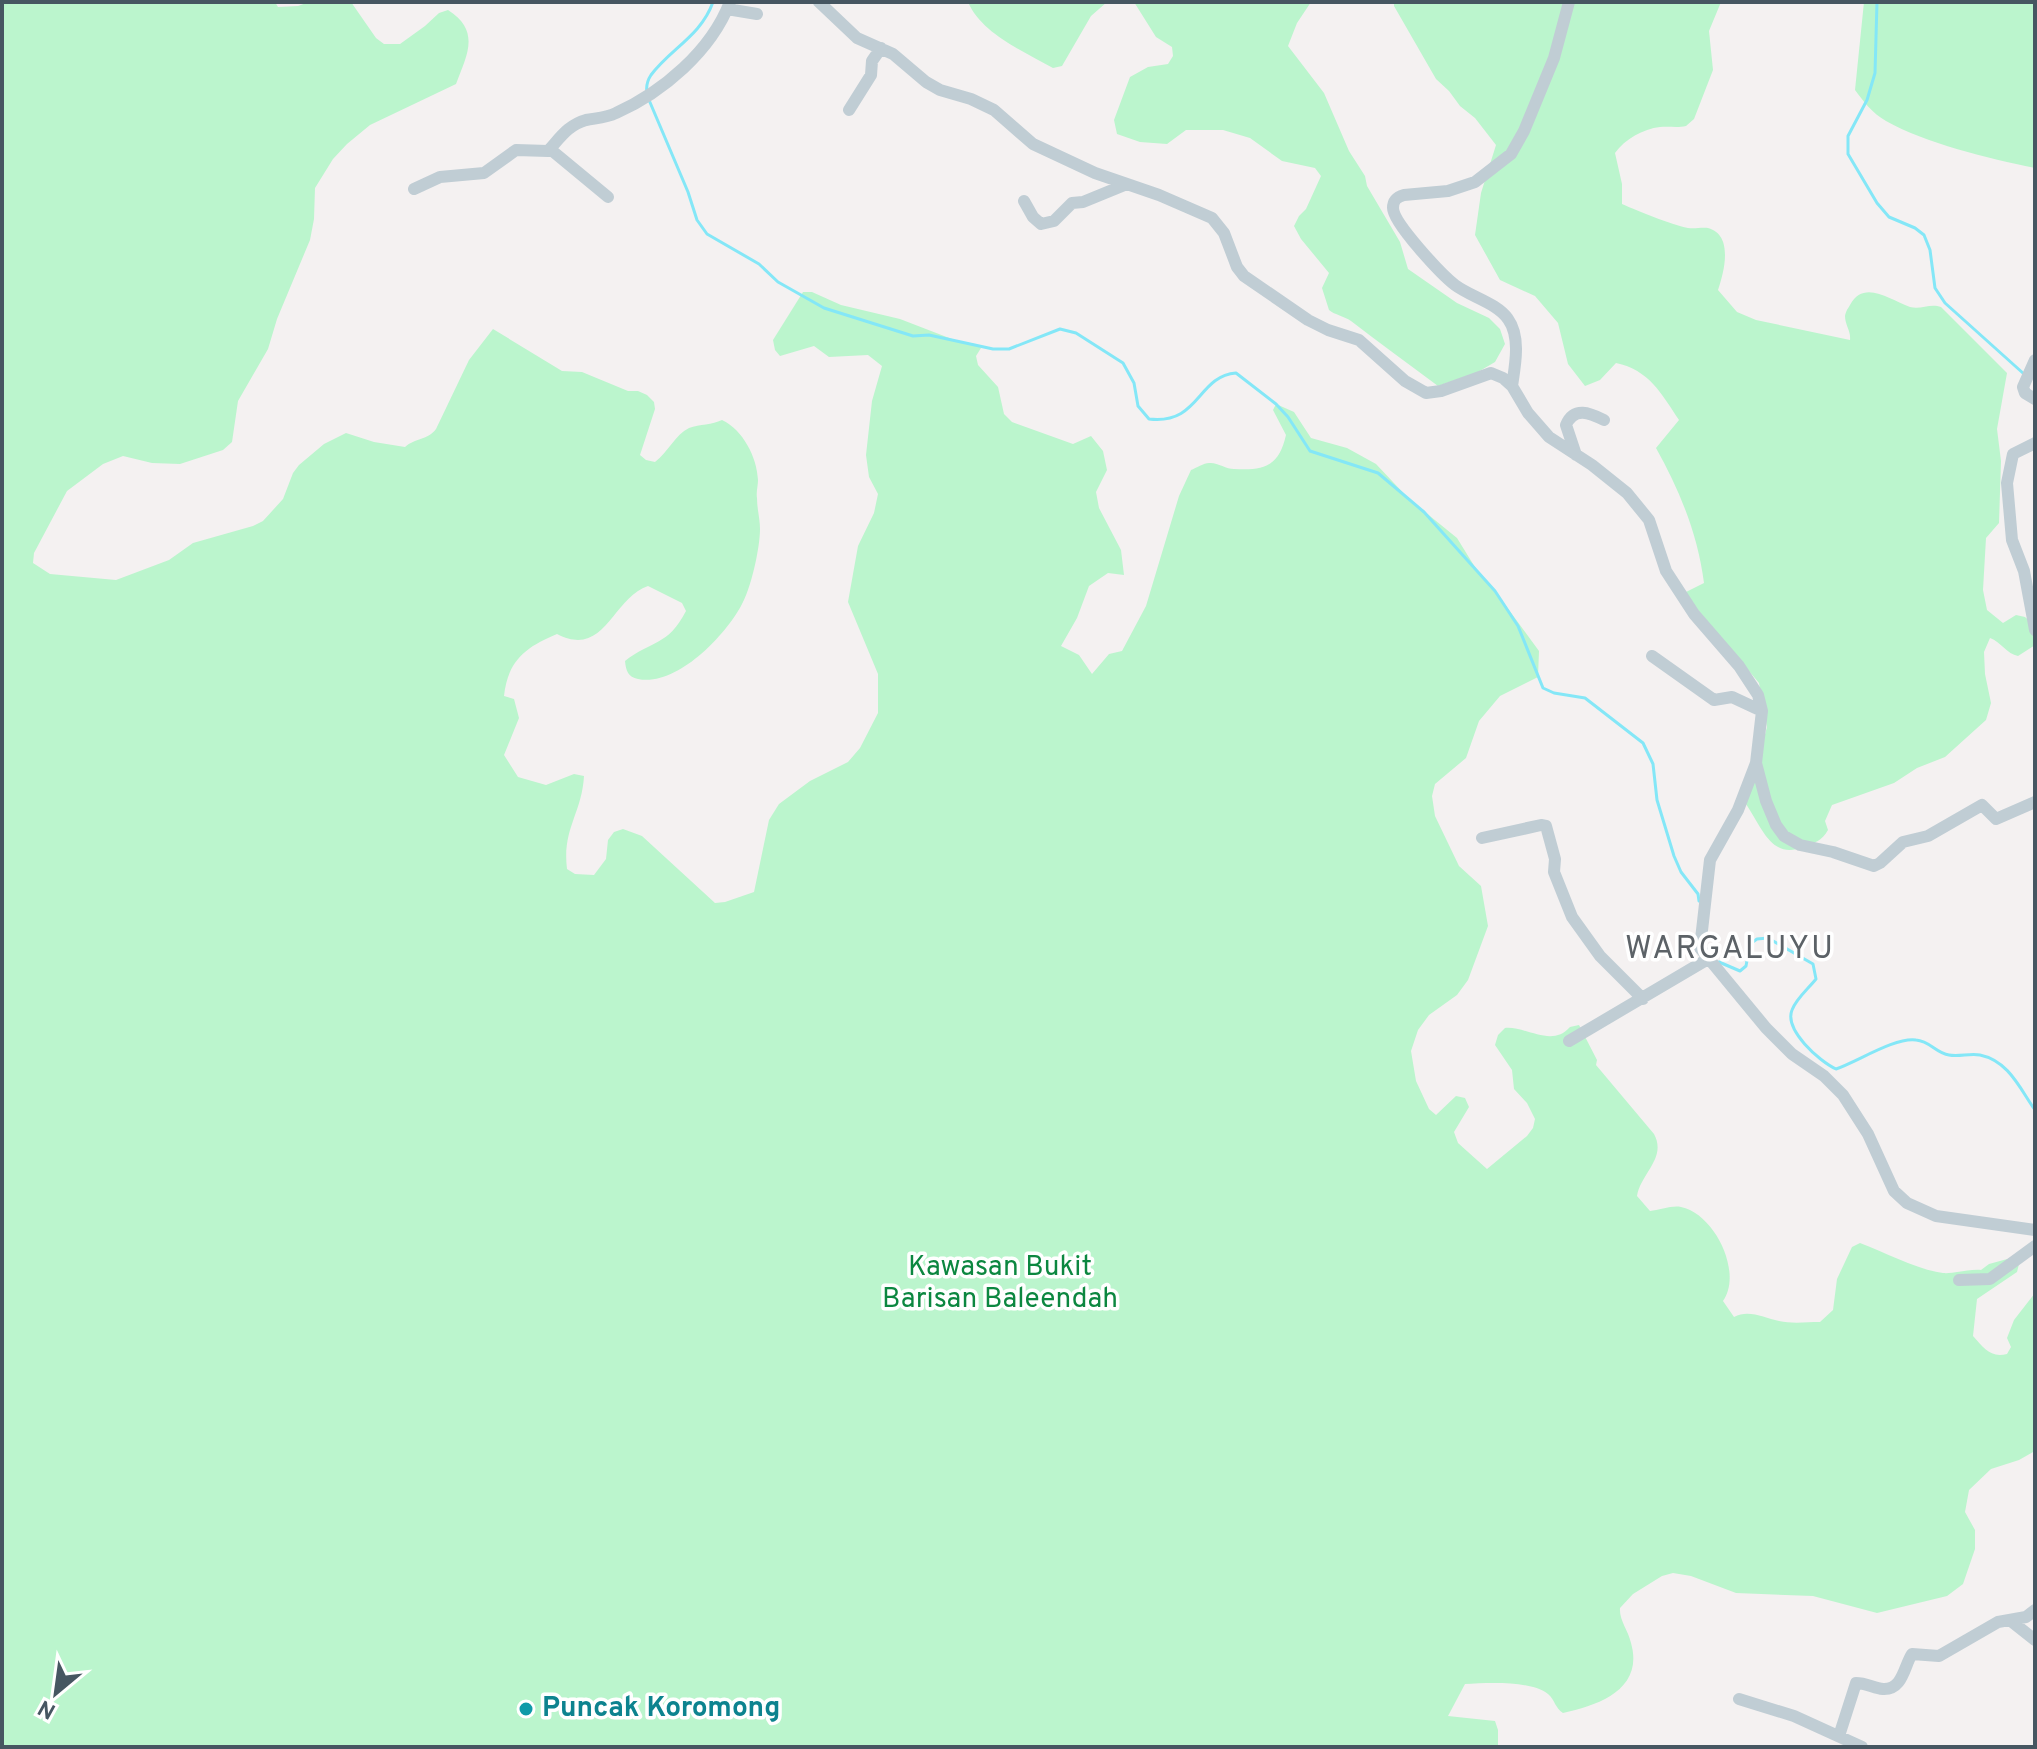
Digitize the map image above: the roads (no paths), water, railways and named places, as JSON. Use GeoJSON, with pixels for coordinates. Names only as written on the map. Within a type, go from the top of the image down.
{"type":"FeatureCollection","features":[{"type":"Feature","properties":{"kind":"street"},"geometry":{"type":"LineString","coordinates":[[819,2],[857,38],[893,54],[926,82],[994,110],[1033,144],[1095,173],[1212,218],[1224,233],[1237,267],[1244,276],[1318,325],[1359,340],[1416,388],[1426,393],[1441,391],[1491,373],[1503,378],[1549,437],[1627,493],[1649,520],[1666,571],[1694,614],[1750,680],[1762,711],[1756,763],[1738,810],[1710,860],[1700,948],[1766,1028],[1843,1095],[1868,1134],[1894,1191],[1907,1203],[1936,1216],[2035,1230]]}},
{"type":"Feature","properties":{"kind":"street"},"geometry":{"type":"LineString","coordinates":[[1512,386],[1515,332],[1508,318],[1456,286],[1441,273],[1399,222],[1393,211],[1393,203],[1398,197],[1448,191],[1475,182],[1511,154],[1524,131],[1554,58],[1569,2]]}},
{"type":"Feature","properties":{"kind":"street"},"geometry":{"type":"LineString","coordinates":[[414,189],[440,177],[484,173],[516,150],[550,149],[573,125],[608,117],[657,90],[701,48],[716,30],[729,6],[757,14]]}},
{"type":"Feature","properties":{"kind":"street"},"geometry":{"type":"LineString","coordinates":[[849,110],[871,75],[872,61],[881,48]]}},
{"type":"Feature","properties":{"kind":"street"},"geometry":{"type":"LineString","coordinates":[[550,149],[608,197]]}},
{"type":"Feature","properties":{"kind":"street"},"geometry":{"type":"LineString","coordinates":[[1024,201],[1033,217],[1041,224],[1048,224],[1072,203],[1083,202],[1127,184]]}},
{"type":"Feature","properties":{"kind":"street"},"geometry":{"type":"LineString","coordinates":[[2032,366],[2023,387],[2025,393],[2035,399]]}},
{"type":"Feature","properties":{"kind":"street"},"geometry":{"type":"LineString","coordinates":[[1576,455],[1566,425],[1570,417],[1588,412],[1604,420]]}},
{"type":"Feature","properties":{"kind":"street"},"geometry":{"type":"LineString","coordinates":[[2035,443],[2013,454],[2007,483],[2012,543],[2024,571],[2035,630]]}},
{"type":"Feature","properties":{"kind":"street"},"geometry":{"type":"LineString","coordinates":[[1652,656],[1714,700],[1732,697],[1762,711]]}},
{"type":"Feature","properties":{"kind":"street"},"geometry":{"type":"LineString","coordinates":[[1756,763],[1766,801],[1784,836],[1800,845],[1874,866],[1903,842],[1928,836],[1983,805],[1996,819],[2035,802]]}},
{"type":"Feature","properties":{"kind":"street"},"geometry":{"type":"LineString","coordinates":[[1482,838],[1542,824],[1546,826],[1555,859],[1554,872],[1572,917],[1600,956],[1643,999]]}},
{"type":"Feature","properties":{"kind":"street"},"geometry":{"type":"LineString","coordinates":[[1569,1041],[1708,959]]}},
{"type":"Feature","properties":{"kind":"street"},"geometry":{"type":"LineString","coordinates":[[1959,1280],[1990,1279],[2035,1246]]}},
{"type":"Feature","properties":{"kind":"street"},"geometry":{"type":"LineString","coordinates":[[1839,1736],[1856,1683],[1884,1689],[1893,1687],[1901,1679],[1912,1654],[1939,1656],[1998,1622],[2026,1617],[2035,1610]]}},
{"type":"Feature","properties":{"kind":"street"},"geometry":{"type":"LineString","coordinates":[[2011,1621],[2035,1640]]}},
{"type":"Feature","properties":{"kind":"street"},"geometry":{"type":"LineString","coordinates":[[1739,1699],[1794,1716],[1862,1747]]}},
{"type":"Feature","properties":{"kind":"waterway"},"geometry":{"type":"LineString","coordinates":[[647,93],[651,75],[701,24],[713,2]]}},
{"type":"Feature","properties":{"kind":"waterway"},"geometry":{"type":"LineString","coordinates":[[1877,2],[1875,73],[1867,100],[1848,136],[1848,154],[1877,203],[1889,217],[1924,235],[1930,250],[1935,288],[1945,303],[2024,374]]}},
{"type":"Feature","properties":{"kind":"waterway"},"geometry":{"type":"LineString","coordinates":[[649,100],[697,220],[707,234],[759,264],[778,282],[824,308],[913,336],[929,335],[993,349],[1009,349],[1060,329],[1076,333],[1123,363],[1134,383],[1138,406],[1149,419],[1179,415],[1213,382],[1236,373],[1276,404],[1310,451],[1378,473],[1424,512],[1495,591],[1518,626],[1543,688],[1585,698],[1643,743],[1653,764],[1657,800],[1674,856],[1681,872],[1698,894],[1699,901]]}},
{"type":"Feature","properties":{"kind":"waterway"},"geometry":{"type":"LineString","coordinates":[[1719,962],[1740,971],[1746,966],[1750,944],[1757,939],[1768,938],[1813,964],[1816,979],[1796,1002],[1791,1018],[1793,1027],[1805,1044],[1836,1069],[1898,1042],[1921,1041],[1944,1054],[1980,1055],[1999,1063],[2013,1077],[2035,1110]]}},
{"type":"Feature","properties":{"kind":"place","name":"Puncak Koromong"},"geometry":{"type":"Point","coordinates":[526,1709]}},
{"type":"Feature","properties":{"kind":"district","name":"WARGALUYU"},"geometry":{"type":"Point","coordinates":[1730,950]}},
{"type":"Feature","properties":{"kind":"park label","name":"Kawasan Bukit Barisan Baleendah"},"geometry":{"type":"Point","coordinates":[1000,1284]}}]}
